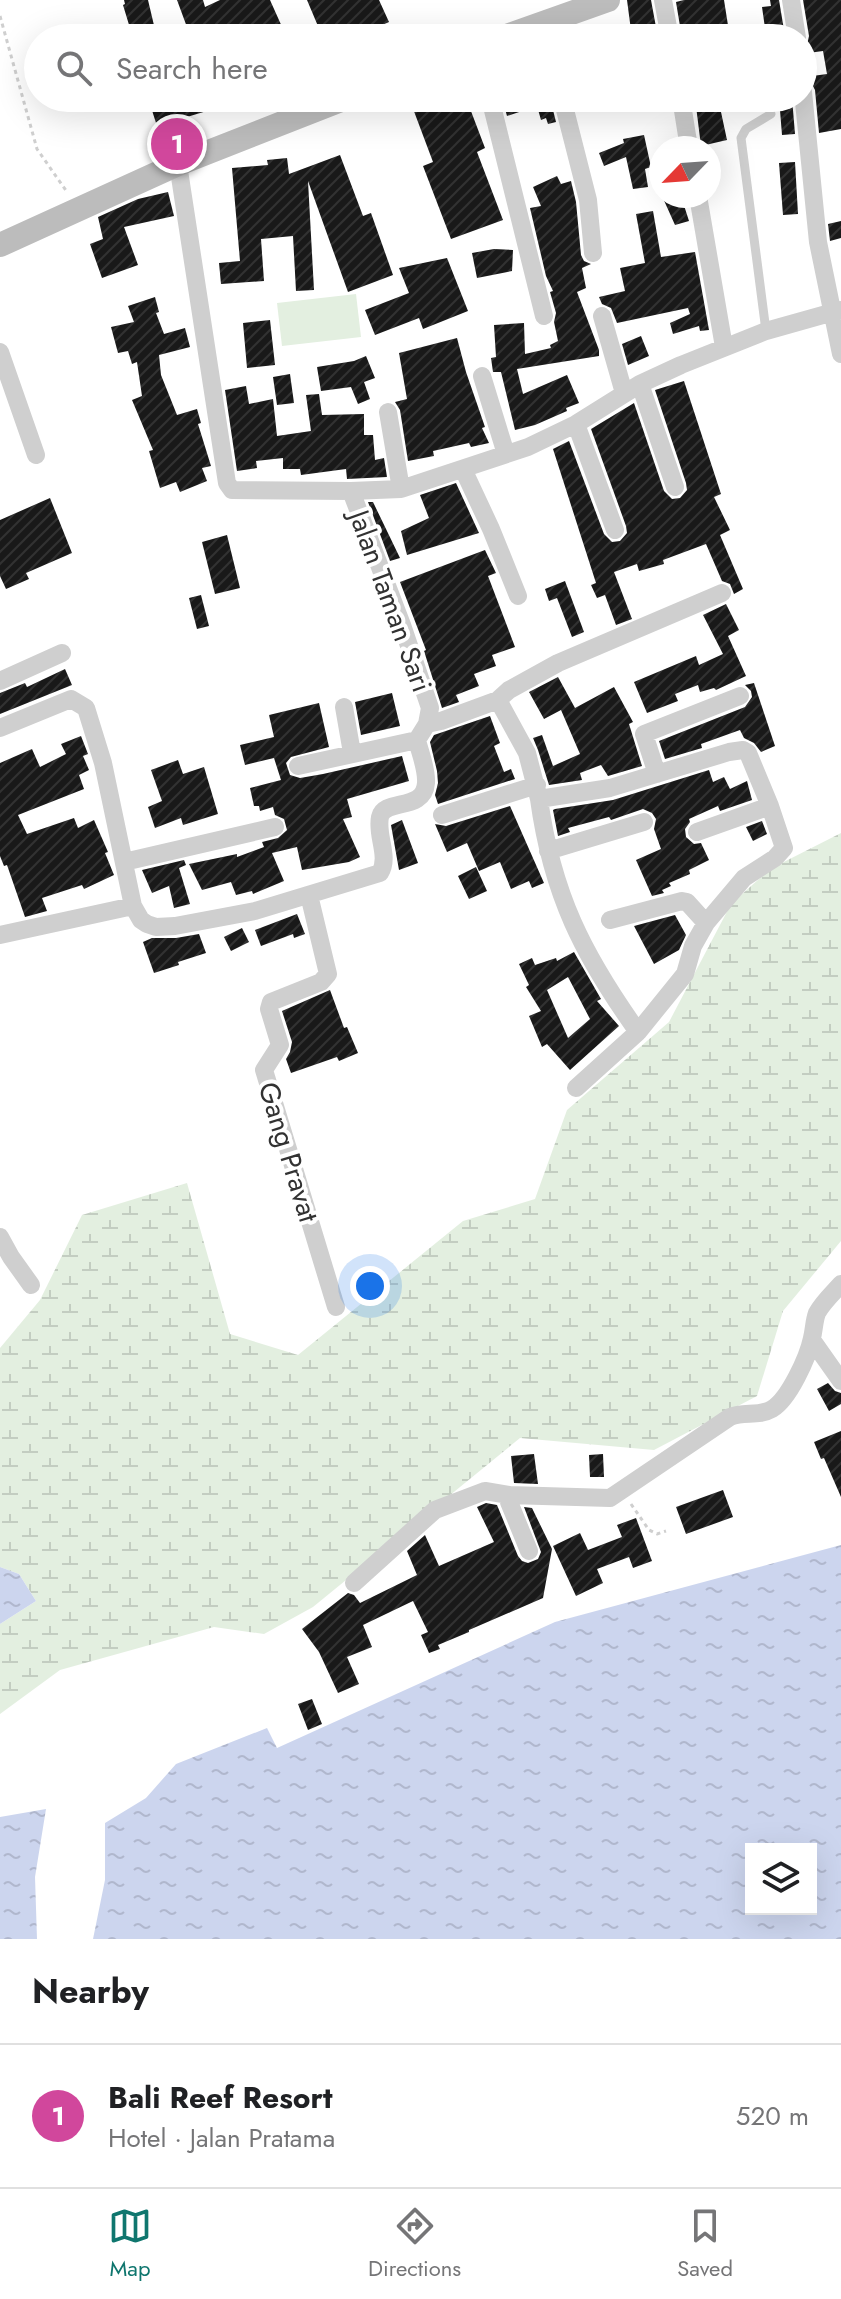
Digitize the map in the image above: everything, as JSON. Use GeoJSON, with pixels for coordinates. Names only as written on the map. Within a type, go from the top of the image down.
{"type":"FeatureCollection","features":[{"type":"Feature","properties":{"kind":"street"},"geometry":{"type":"LineString","coordinates":[[558,24],[608,0]]}},
{"type":"Feature","properties":{"kind":"street"},"geometry":{"type":"LineString","coordinates":[[663,0],[667,24]]}},
{"type":"Feature","properties":{"kind":"street"},"geometry":{"type":"LineString","coordinates":[[791,0],[795,24]]}},
{"type":"Feature","properties":{"kind":"street"},"geometry":{"type":"LineString","coordinates":[[0,245],[178,164],[307,112]]}},
{"type":"Feature","properties":{"kind":"street"},"geometry":{"type":"LineString","coordinates":[[493,112],[544,316]]}},
{"type":"Feature","properties":{"kind":"street"},"geometry":{"type":"LineString","coordinates":[[566,112],[588,200],[593,253]]}},
{"type":"Feature","properties":{"kind":"street"},"geometry":{"type":"LineString","coordinates":[[683,112],[687,136]]}},
{"type":"Feature","properties":{"kind":"street"},"geometry":{"type":"LineString","coordinates":[[805,112],[818,242],[836,310],[841,354]]}},
{"type":"Feature","properties":{"kind":"street","name":"Jalan Taman Sari"},"geometry":{"type":"LineString","coordinates":[[133,906],[147,924],[175,926],[255,911],[380,873],[384,861],[380,837],[382,812],[413,802],[425,787],[422,732],[430,708],[351,491],[232,490],[228,487],[178,164]]}},
{"type":"Feature","properties":{"kind":"street"},"geometry":{"type":"LineString","coordinates":[[700,208],[724,347]]}},
{"type":"Feature","properties":{"kind":"street"},"geometry":{"type":"LineString","coordinates":[[351,491],[401,489],[528,447],[576,424],[632,388],[724,347],[836,310]]}},
{"type":"Feature","properties":{"kind":"street"},"geometry":{"type":"LineString","coordinates":[[602,316],[675,487]]}},
{"type":"Feature","properties":{"kind":"street"},"geometry":{"type":"LineString","coordinates":[[0,352],[36,455]]}},
{"type":"Feature","properties":{"kind":"street"},"geometry":{"type":"LineString","coordinates":[[482,376],[506,454]]}},
{"type":"Feature","properties":{"kind":"street"},"geometry":{"type":"LineString","coordinates":[[388,412],[401,489]]}},
{"type":"Feature","properties":{"kind":"street"},"geometry":{"type":"LineString","coordinates":[[576,424],[615,530]]}},
{"type":"Feature","properties":{"kind":"street"},"geometry":{"type":"LineString","coordinates":[[463,469],[518,596]]}},
{"type":"Feature","properties":{"kind":"street"},"geometry":{"type":"LineString","coordinates":[[298,766],[422,732],[441,721],[498,700],[509,690],[558,663],[722,593]]}},
{"type":"Feature","properties":{"kind":"street"},"geometry":{"type":"LineString","coordinates":[[0,681],[62,653]]}},
{"type":"Feature","properties":{"kind":"street"},"geometry":{"type":"LineString","coordinates":[[657,774],[644,734],[740,696]]}},
{"type":"Feature","properties":{"kind":"street"},"geometry":{"type":"LineString","coordinates":[[0,728],[71,699],[86,708],[103,763],[133,906],[1,933]]}},
{"type":"Feature","properties":{"kind":"street"},"geometry":{"type":"LineString","coordinates":[[498,700],[527,753],[538,792],[548,851],[565,908],[610,994],[638,1032]]}},
{"type":"Feature","properties":{"kind":"street"},"geometry":{"type":"LineString","coordinates":[[344,707],[352,753]]}},
{"type":"Feature","properties":{"kind":"street"},"geometry":{"type":"LineString","coordinates":[[442,815],[538,792],[610,788],[743,750],[748,753],[784,848],[775,858],[744,878],[706,923],[693,946],[685,974],[638,1032],[576,1088]]}},
{"type":"Feature","properties":{"kind":"street"},"geometry":{"type":"LineString","coordinates":[[697,832],[770,806]]}},
{"type":"Feature","properties":{"kind":"street"},"geometry":{"type":"LineString","coordinates":[[548,851],[644,822]]}},
{"type":"Feature","properties":{"kind":"street"},"geometry":{"type":"LineString","coordinates":[[124,862],[275,827]]}},
{"type":"Feature","properties":{"kind":"street","name":"Gang Pravat"},"geometry":{"type":"LineString","coordinates":[[309,895],[328,974],[321,982],[271,1002],[269,1009],[280,1045],[264,1070],[336,1307]]}},
{"type":"Feature","properties":{"kind":"street"},"geometry":{"type":"LineString","coordinates":[[610,920],[682,901],[687,902],[706,923]]}},
{"type":"Feature","properties":{"kind":"street"},"geometry":{"type":"LineString","coordinates":[[0,1237],[31,1285]]}},
{"type":"Feature","properties":{"kind":"street"},"geometry":{"type":"LineString","coordinates":[[354,1583],[435,1510],[485,1491],[509,1495],[606,1499],[621,1492],[730,1417],[761,1414],[778,1406],[797,1376],[812,1340],[817,1314],[841,1284]]}},
{"type":"Feature","properties":{"kind":"street"},"geometry":{"type":"LineString","coordinates":[[812,1340],[841,1381]]}},
{"type":"Feature","properties":{"kind":"street"},"geometry":{"type":"LineString","coordinates":[[509,1495],[529,1551]]}},
{"type":"Feature","properties":{"kind":"lane"},"geometry":{"type":"LineString","coordinates":[[766,331],[741,138],[746,129],[771,114]]}},
{"type":"Feature","properties":{"kind":"path"},"geometry":{"type":"LineString","coordinates":[[0,16],[24,102]]}},
{"type":"Feature","properties":{"kind":"path"},"geometry":{"type":"LineString","coordinates":[[27,112],[37,149],[79,208]]}},
{"type":"Feature","properties":{"kind":"path"},"geometry":{"type":"LineString","coordinates":[[621,1492],[649,1530],[657,1534],[666,1531]]}},
{"type":"Feature","properties":{"kind":"green space"},"geometry":{"type":"Polygon","coordinates":[[[356,294],[361,337],[282,346],[277,303],[356,294]]]}},
{"type":"Feature","properties":{"kind":"green space"},"geometry":{"type":"Polygon","coordinates":[[[841,833],[841,1241],[783,1311],[757,1396],[654,1450],[520,1438],[313,1607],[264,1634],[214,1627],[60,1670],[0,1714],[0,1624],[36,1601],[19,1574],[0,1567],[0,1348],[40,1300],[82,1215],[187,1183],[230,1334],[298,1355],[463,1221],[535,1199],[567,1110],[669,1022],[731,904],[770,869],[841,833]]]}},
{"type":"Feature","properties":{"kind":"water"},"geometry":{"type":"Polygon","coordinates":[[[841,1545],[841,1939],[93,1939],[105,1880],[105,1823],[146,1798],[176,1764],[267,1728],[277,1748],[555,1622],[841,1545]]]}},
{"type":"Feature","properties":{"kind":"water"},"geometry":{"type":"Polygon","coordinates":[[[0,1567],[19,1574],[36,1601],[0,1624],[0,1567]]]}},
{"type":"Feature","properties":{"kind":"water"},"geometry":{"type":"Polygon","coordinates":[[[46,1809],[35,1877],[37,1939],[0,1939],[0,1817],[46,1809]]]}},
{"type":"Feature","properties":{"kind":"building"},"geometry":{"type":"Polygon","coordinates":[[[124,0],[148,0],[154,24],[129,24],[124,0]]]}},
{"type":"Feature","properties":{"kind":"building"},"geometry":{"type":"Polygon","coordinates":[[[177,0],[203,0],[205,7],[220,0],[270,0],[281,24],[186,24],[177,0]]]}},
{"type":"Feature","properties":{"kind":"building"},"geometry":{"type":"Polygon","coordinates":[[[307,0],[379,0],[389,22],[384,24],[317,24],[307,0]]]}},
{"type":"Feature","properties":{"kind":"building"},"geometry":{"type":"Polygon","coordinates":[[[627,0],[651,0],[655,24],[630,24],[627,0]]]}},
{"type":"Feature","properties":{"kind":"building"},"geometry":{"type":"Polygon","coordinates":[[[724,0],[728,24],[680,24],[676,2],[724,0]]]}},
{"type":"Feature","properties":{"kind":"building"},"geometry":{"type":"Polygon","coordinates":[[[770,0],[779,0],[783,24],[764,24],[762,7],[771,6],[770,0]]]}},
{"type":"Feature","properties":{"kind":"building"},"geometry":{"type":"Polygon","coordinates":[[[803,0],[841,0],[841,129],[819,133],[817,75],[827,74],[823,51],[817,52],[817,24],[807,24],[803,0]]]}},
{"type":"Feature","properties":{"kind":"building"},"geometry":{"type":"Polygon","coordinates":[[[152,112],[203,112],[157,126],[152,112]]]}},
{"type":"Feature","properties":{"kind":"building"},"geometry":{"type":"Polygon","coordinates":[[[414,112],[471,112],[485,148],[477,152],[503,220],[451,239],[423,166],[433,162],[414,112]]]}},
{"type":"Feature","properties":{"kind":"building"},"geometry":{"type":"Polygon","coordinates":[[[539,112],[554,112],[556,122],[548,124],[546,118],[541,120],[539,112]]]}},
{"type":"Feature","properties":{"kind":"building"},"geometry":{"type":"Polygon","coordinates":[[[697,112],[721,112],[727,140],[721,141],[721,136],[700,136],[697,112]]]}},
{"type":"Feature","properties":{"kind":"building"},"geometry":{"type":"Polygon","coordinates":[[[780,112],[793,112],[795,134],[782,135],[780,112]]]}},
{"type":"Feature","properties":{"kind":"building"},"geometry":{"type":"Polygon","coordinates":[[[644,135],[649,158],[649,168],[645,169],[648,187],[633,189],[626,157],[604,166],[599,153],[624,143],[623,139],[644,135]]]}},
{"type":"Feature","properties":{"kind":"building"},"geometry":{"type":"Polygon","coordinates":[[[340,155],[363,216],[371,213],[393,275],[348,292],[308,181],[314,290],[296,291],[293,236],[261,239],[264,281],[221,284],[219,263],[240,261],[232,168],[268,165],[267,160],[287,158],[289,174],[340,155]]]}},
{"type":"Feature","properties":{"kind":"building"},"geometry":{"type":"Polygon","coordinates":[[[795,162],[798,214],[783,215],[779,163],[795,162]]]}},
{"type":"Feature","properties":{"kind":"building"},"geometry":{"type":"Polygon","coordinates":[[[557,176],[561,184],[571,181],[581,255],[584,261],[591,264],[582,268],[586,288],[577,292],[599,356],[517,369],[523,394],[567,375],[579,403],[535,425],[515,430],[501,372],[493,372],[491,358],[496,357],[494,325],[524,323],[525,354],[551,348],[550,345],[558,341],[554,322],[556,313],[550,292],[553,291],[546,276],[530,208],[541,206],[533,187],[557,176]]]}},
{"type":"Feature","properties":{"kind":"building"},"geometry":{"type":"Polygon","coordinates":[[[168,192],[174,216],[124,227],[138,265],[102,278],[90,244],[103,239],[98,217],[138,199],[168,192]]]}},
{"type":"Feature","properties":{"kind":"building"},"geometry":{"type":"Polygon","coordinates":[[[667,208],[685,208],[689,221],[675,225],[667,208]]]}},
{"type":"Feature","properties":{"kind":"building"},"geometry":{"type":"Polygon","coordinates":[[[653,211],[661,257],[695,252],[709,330],[700,331],[699,326],[673,334],[670,323],[690,314],[688,308],[617,323],[611,308],[602,304],[599,297],[625,291],[620,268],[645,263],[636,214],[653,211]]]}},
{"type":"Feature","properties":{"kind":"building"},"geometry":{"type":"Polygon","coordinates":[[[841,221],[841,238],[830,241],[828,224],[841,221]]]}},
{"type":"Feature","properties":{"kind":"building"},"geometry":{"type":"Polygon","coordinates":[[[513,250],[512,271],[477,278],[472,253],[513,250]]]}},
{"type":"Feature","properties":{"kind":"building"},"geometry":{"type":"Polygon","coordinates":[[[447,258],[468,311],[423,329],[419,318],[375,335],[365,310],[409,293],[399,268],[447,258]]]}},
{"type":"Feature","properties":{"kind":"building"},"geometry":{"type":"Polygon","coordinates":[[[155,297],[159,312],[156,313],[164,334],[185,328],[190,347],[159,355],[161,375],[177,415],[197,409],[201,423],[198,424],[211,466],[202,468],[207,481],[180,492],[176,482],[160,488],[149,451],[153,450],[132,400],[142,396],[137,362],[132,364],[128,351],[118,353],[111,327],[134,322],[128,306],[155,297]]]}},
{"type":"Feature","properties":{"kind":"building"},"geometry":{"type":"Polygon","coordinates":[[[270,320],[275,365],[247,368],[243,323],[270,320]]]}},
{"type":"Feature","properties":{"kind":"building"},"geometry":{"type":"Polygon","coordinates":[[[641,336],[649,356],[628,365],[622,344],[641,336]]]}},
{"type":"Feature","properties":{"kind":"building"},"geometry":{"type":"Polygon","coordinates":[[[457,338],[489,443],[471,447],[469,443],[433,451],[434,456],[408,461],[400,410],[395,402],[407,399],[399,353],[457,338]]]}},
{"type":"Feature","properties":{"kind":"building"},"geometry":{"type":"Polygon","coordinates":[[[366,356],[375,378],[364,382],[370,399],[358,404],[351,387],[321,391],[317,367],[366,356]]]}},
{"type":"Feature","properties":{"kind":"building"},"geometry":{"type":"Polygon","coordinates":[[[290,374],[294,403],[277,405],[273,377],[290,374]]]}},
{"type":"Feature","properties":{"kind":"building"},"geometry":{"type":"Polygon","coordinates":[[[684,381],[721,494],[714,497],[730,530],[720,535],[743,589],[734,594],[730,584],[722,581],[706,544],[663,560],[664,564],[639,571],[637,564],[614,572],[632,619],[616,625],[605,595],[597,598],[591,585],[596,583],[553,449],[569,441],[604,534],[612,542],[620,541],[627,533],[626,526],[591,429],[634,403],[664,491],[672,499],[680,498],[687,490],[686,483],[655,390],[684,381]]]}},
{"type":"Feature","properties":{"kind":"building"},"geometry":{"type":"Polygon","coordinates":[[[246,386],[249,404],[273,399],[277,436],[311,431],[306,395],[319,394],[322,415],[364,414],[364,435],[373,435],[375,460],[384,458],[387,477],[347,479],[346,469],[301,475],[300,469],[283,469],[283,458],[256,461],[257,468],[237,471],[225,390],[246,386]]]}},
{"type":"Feature","properties":{"kind":"building"},"geometry":{"type":"Polygon","coordinates":[[[456,483],[479,533],[407,555],[401,531],[429,518],[420,495],[456,483]]]}},
{"type":"Feature","properties":{"kind":"building"},"geometry":{"type":"Polygon","coordinates":[[[50,498],[72,553],[26,573],[29,579],[6,589],[0,576],[0,520],[50,498]]]}},
{"type":"Feature","properties":{"kind":"building"},"geometry":{"type":"Polygon","coordinates":[[[368,502],[373,502],[400,558],[390,561],[368,502]]]}},
{"type":"Feature","properties":{"kind":"building"},"geometry":{"type":"Polygon","coordinates":[[[227,535],[240,588],[215,594],[202,542],[227,535]]]}},
{"type":"Feature","properties":{"kind":"building"},"geometry":{"type":"Polygon","coordinates":[[[485,550],[496,573],[488,576],[515,647],[492,655],[496,666],[474,674],[479,686],[456,695],[459,702],[442,708],[426,650],[400,582],[485,550]]]}},
{"type":"Feature","properties":{"kind":"building"},"geometry":{"type":"Polygon","coordinates":[[[565,581],[584,632],[572,637],[557,598],[549,601],[545,589],[565,581]]]}},
{"type":"Feature","properties":{"kind":"building"},"geometry":{"type":"Polygon","coordinates":[[[201,595],[209,626],[197,629],[189,598],[201,595]]]}},
{"type":"Feature","properties":{"kind":"building"},"geometry":{"type":"Polygon","coordinates":[[[726,604],[739,630],[728,636],[746,676],[716,690],[700,692],[698,685],[675,694],[678,701],[647,713],[634,682],[696,656],[699,665],[723,654],[703,615],[726,604]]]}},
{"type":"Feature","properties":{"kind":"building"},"geometry":{"type":"Polygon","coordinates":[[[65,669],[72,685],[0,714],[0,693],[25,683],[27,687],[65,669]]]}},
{"type":"Feature","properties":{"kind":"building"},"geometry":{"type":"Polygon","coordinates":[[[558,677],[575,708],[614,687],[633,722],[629,724],[642,766],[608,776],[601,765],[580,773],[582,780],[549,785],[533,738],[542,735],[553,766],[580,754],[561,710],[544,719],[529,692],[558,677]]]}},
{"type":"Feature","properties":{"kind":"building"},"geometry":{"type":"Polygon","coordinates":[[[754,683],[775,746],[761,752],[754,743],[744,738],[740,730],[701,744],[702,748],[665,759],[659,741],[745,707],[752,697],[745,685],[754,683]]]}},
{"type":"Feature","properties":{"kind":"building"},"geometry":{"type":"Polygon","coordinates":[[[392,693],[400,726],[361,735],[355,702],[392,693]]]}},
{"type":"Feature","properties":{"kind":"building"},"geometry":{"type":"Polygon","coordinates":[[[319,703],[329,747],[291,757],[286,763],[290,775],[300,778],[402,756],[409,781],[347,799],[352,817],[343,819],[360,857],[349,862],[302,870],[297,847],[272,853],[284,881],[253,894],[252,891],[236,895],[231,882],[202,890],[189,864],[237,854],[237,857],[264,847],[262,842],[278,838],[287,830],[284,819],[275,815],[273,807],[260,811],[259,806],[254,806],[250,788],[281,780],[274,758],[245,765],[240,745],[274,737],[269,715],[319,703]]]}},
{"type":"Feature","properties":{"kind":"building"},"geometry":{"type":"Polygon","coordinates":[[[490,716],[500,743],[494,746],[504,772],[511,769],[515,779],[438,804],[435,795],[437,771],[430,742],[434,735],[490,716]]]}},
{"type":"Feature","properties":{"kind":"building"},"geometry":{"type":"Polygon","coordinates":[[[81,736],[88,754],[83,756],[89,770],[79,775],[84,789],[18,815],[27,834],[74,818],[78,828],[94,820],[114,875],[84,889],[82,885],[42,898],[47,911],[25,917],[7,865],[4,866],[0,856],[0,763],[32,749],[40,767],[66,754],[61,744],[81,736]]]}},
{"type":"Feature","properties":{"kind":"building"},"geometry":{"type":"Polygon","coordinates":[[[178,760],[183,774],[204,767],[218,814],[183,825],[181,818],[155,828],[148,807],[162,801],[151,770],[178,760]]]}},
{"type":"Feature","properties":{"kind":"building"},"geometry":{"type":"Polygon","coordinates":[[[709,770],[713,782],[724,777],[730,789],[747,781],[752,800],[720,811],[718,806],[689,819],[686,837],[694,844],[701,843],[709,860],[689,870],[690,874],[669,883],[671,886],[662,890],[664,893],[652,896],[636,860],[661,849],[654,829],[656,819],[652,813],[643,809],[611,820],[609,817],[568,828],[570,832],[558,836],[555,809],[613,800],[709,770]]]}},
{"type":"Feature","properties":{"kind":"building"},"geometry":{"type":"Polygon","coordinates":[[[510,806],[544,883],[532,888],[529,881],[511,889],[500,862],[479,871],[467,843],[447,852],[435,824],[446,826],[510,806]]]}},
{"type":"Feature","properties":{"kind":"building"},"geometry":{"type":"Polygon","coordinates":[[[402,820],[418,863],[399,870],[391,825],[402,820]]]}},
{"type":"Feature","properties":{"kind":"building"},"geometry":{"type":"Polygon","coordinates":[[[762,821],[767,834],[753,841],[746,827],[762,821]]]}},
{"type":"Feature","properties":{"kind":"building"},"geometry":{"type":"Polygon","coordinates":[[[184,860],[186,865],[179,868],[190,904],[174,908],[169,886],[152,893],[142,870],[184,860]]]}},
{"type":"Feature","properties":{"kind":"building"},"geometry":{"type":"Polygon","coordinates":[[[476,867],[487,891],[469,899],[458,876],[476,867]]]}},
{"type":"Feature","properties":{"kind":"building"},"geometry":{"type":"Polygon","coordinates":[[[297,914],[305,934],[294,938],[293,934],[261,946],[255,930],[297,914]]]}},
{"type":"Feature","properties":{"kind":"building"},"geometry":{"type":"Polygon","coordinates":[[[675,915],[686,935],[679,950],[654,964],[634,926],[675,915]]]}},
{"type":"Feature","properties":{"kind":"building"},"geometry":{"type":"Polygon","coordinates":[[[242,928],[249,942],[231,951],[224,937],[242,928]]]}},
{"type":"Feature","properties":{"kind":"building"},"geometry":{"type":"Polygon","coordinates":[[[199,934],[206,953],[154,973],[143,942],[152,938],[199,934]]]}},
{"type":"Feature","properties":{"kind":"building"},"geometry":{"type":"Polygon","coordinates":[[[574,952],[601,999],[597,1001],[619,1026],[570,1070],[547,1044],[542,1047],[529,1016],[541,1011],[526,987],[529,985],[519,964],[532,958],[535,965],[556,958],[557,961],[574,952]],[[568,977],[547,990],[568,1038],[590,1019],[568,977]]]}},
{"type":"Feature","properties":{"kind":"building"},"geometry":{"type":"Polygon","coordinates":[[[330,990],[344,1028],[347,1027],[358,1053],[291,1073],[286,1059],[292,1042],[282,1011],[330,990]]]}},
{"type":"Feature","properties":{"kind":"building"},"geometry":{"type":"Polygon","coordinates":[[[828,1383],[841,1393],[841,1404],[829,1411],[817,1389],[828,1383]]]}},
{"type":"Feature","properties":{"kind":"building"},"geometry":{"type":"Polygon","coordinates":[[[841,1431],[841,1497],[814,1442],[841,1431]]]}},
{"type":"Feature","properties":{"kind":"building"},"geometry":{"type":"Polygon","coordinates":[[[534,1454],[538,1484],[514,1483],[511,1456],[534,1454]]]}},
{"type":"Feature","properties":{"kind":"building"},"geometry":{"type":"Polygon","coordinates":[[[603,1454],[604,1477],[590,1477],[589,1455],[603,1454]]]}},
{"type":"Feature","properties":{"kind":"building"},"geometry":{"type":"Polygon","coordinates":[[[723,1490],[733,1517],[686,1534],[676,1507],[723,1490]]]}},
{"type":"Feature","properties":{"kind":"building"},"geometry":{"type":"Polygon","coordinates":[[[486,1503],[497,1505],[518,1556],[528,1563],[538,1559],[541,1552],[524,1507],[532,1508],[552,1549],[543,1598],[469,1630],[438,1645],[440,1649],[429,1653],[421,1635],[428,1632],[413,1601],[363,1625],[372,1647],[347,1657],[359,1684],[338,1693],[319,1652],[302,1629],[348,1593],[360,1603],[417,1575],[407,1551],[425,1535],[439,1566],[494,1542],[477,1507],[486,1503]]]}},
{"type":"Feature","properties":{"kind":"building"},"geometry":{"type":"Polygon","coordinates":[[[636,1518],[652,1561],[633,1568],[629,1557],[597,1569],[603,1583],[576,1596],[553,1546],[580,1533],[588,1550],[622,1537],[617,1525],[636,1518]]]}},
{"type":"Feature","properties":{"kind":"building"},"geometry":{"type":"Polygon","coordinates":[[[312,1699],[322,1724],[308,1730],[298,1704],[312,1699]]]}},
{"type":"Feature","properties":{"kind":"place","name":"Bali Reef Resort"},"geometry":{"type":"Point","coordinates":[177,144]}}]}
